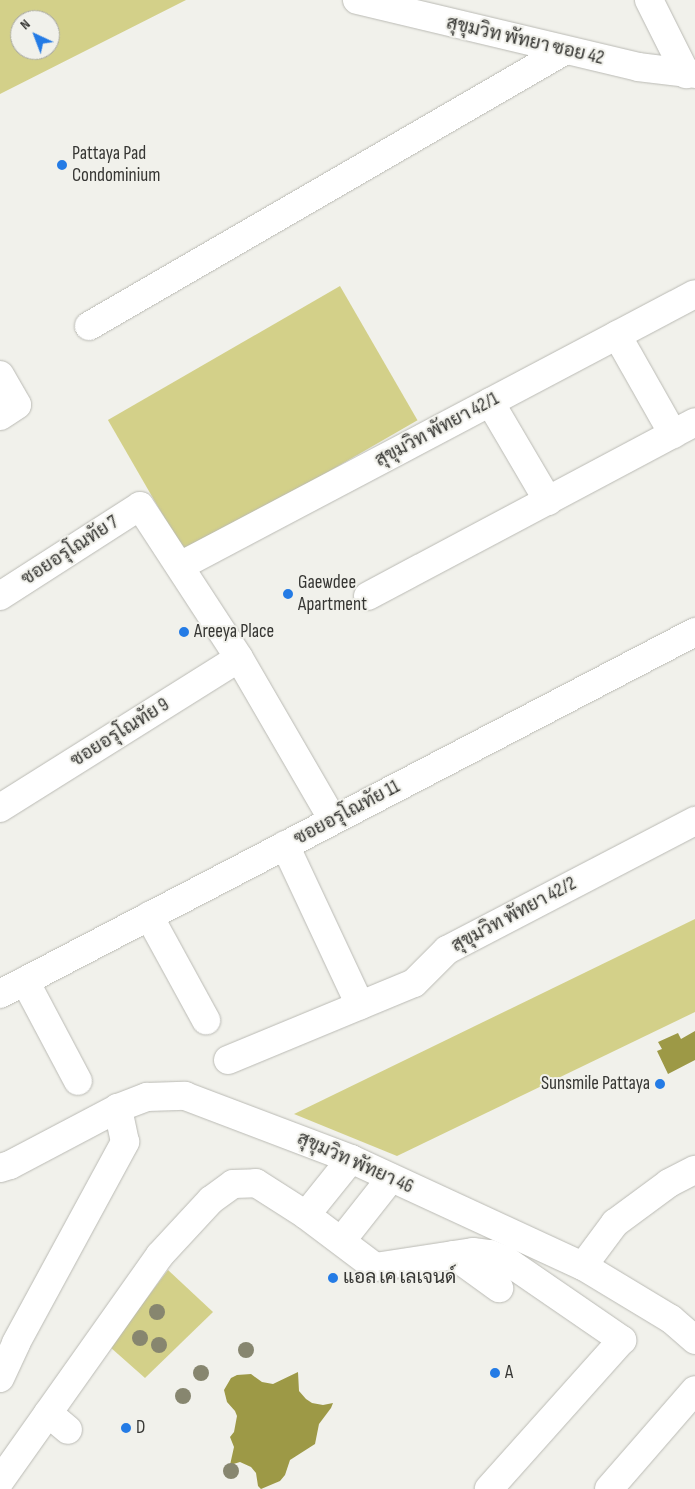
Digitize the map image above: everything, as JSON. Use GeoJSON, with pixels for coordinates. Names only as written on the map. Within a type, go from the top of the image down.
{"type":"FeatureCollection","features":[{"type":"Feature","properties":{"kind":"street","name":"สุขุมวิท พัทยา ซอย 42"},"geometry":{"type":"LineString","coordinates":[[357,0],[564,51],[638,67],[690,74]]}},
{"type":"Feature","properties":{"kind":"street"},"geometry":{"type":"LineString","coordinates":[[649,0],[690,74]]}},
{"type":"Feature","properties":{"kind":"street"},"geometry":{"type":"LineString","coordinates":[[89,326],[564,51]]}},
{"type":"Feature","properties":{"kind":"street","name":"สุขุมวิท พัทยา 42/1"},"geometry":{"type":"LineString","coordinates":[[180,566],[695,294]]}},
{"type":"Feature","properties":{"kind":"street"},"geometry":{"type":"LineString","coordinates":[[368,596],[684,428],[616,335]]}},
{"type":"Feature","properties":{"kind":"street"},"geometry":{"type":"LineString","coordinates":[[0,375],[16,405],[0,416]]}},
{"type":"Feature","properties":{"kind":"street"},"geometry":{"type":"LineString","coordinates":[[490,402],[548,501]]}},
{"type":"Feature","properties":{"kind":"street","name":"ซอยอรุโณทัย 7"},"geometry":{"type":"LineString","coordinates":[[0,596],[140,506],[180,566]]}},
{"type":"Feature","properties":{"kind":"street"},"geometry":{"type":"LineString","coordinates":[[180,566],[239,658],[333,820]]}},
{"type":"Feature","properties":{"kind":"street","name":"ซอยอรุโณทัย 11"},"geometry":{"type":"LineString","coordinates":[[0,994],[695,632]]}},
{"type":"Feature","properties":{"kind":"street","name":"ซอยอรุโณทัย 9"},"geometry":{"type":"LineString","coordinates":[[0,808],[239,658]]}},
{"type":"Feature","properties":{"kind":"street","name":"สุขุมวิท พัทยา 42/2"},"geometry":{"type":"LineString","coordinates":[[228,1060],[414,983],[447,950],[695,821]]}},
{"type":"Feature","properties":{"kind":"street"},"geometry":{"type":"LineString","coordinates":[[285,846],[360,1005]]}},
{"type":"Feature","properties":{"kind":"street"},"geometry":{"type":"LineString","coordinates":[[149,916],[206,1020]]}},
{"type":"Feature","properties":{"kind":"street"},"geometry":{"type":"LineString","coordinates":[[25,981],[78,1080]]}},
{"type":"Feature","properties":{"kind":"street","name":"สุขุมวิท พัทยา 46"},"geometry":{"type":"LineString","coordinates":[[0,1168],[10,1165],[118,1108],[147,1097],[185,1096],[351,1159],[583,1266],[671,1320],[695,1340]]}},
{"type":"Feature","properties":{"kind":"street"},"geometry":{"type":"LineString","coordinates":[[0,1378],[16,1343],[125,1142],[118,1108]]}},
{"type":"Feature","properties":{"kind":"street"},"geometry":{"type":"LineString","coordinates":[[306,1215],[351,1159]]}},
{"type":"Feature","properties":{"kind":"street"},"geometry":{"type":"LineString","coordinates":[[583,1266],[615,1223],[669,1183],[695,1170]]}},
{"type":"Feature","properties":{"kind":"street"},"geometry":{"type":"LineString","coordinates":[[342,1240],[391,1178]]}},
{"type":"Feature","properties":{"kind":"street"},"geometry":{"type":"LineString","coordinates":[[0,1481],[58,1422],[160,1255],[211,1200],[233,1184],[256,1183],[342,1240],[375,1267],[473,1252],[490,1254],[507,1261],[622,1340],[564,1397],[489,1489]]}},
{"type":"Feature","properties":{"kind":"street"},"geometry":{"type":"LineString","coordinates":[[453,1255],[499,1288]]}},
{"type":"Feature","properties":{"kind":"street"},"geometry":{"type":"LineString","coordinates":[[609,1489],[695,1390]]}},
{"type":"Feature","properties":{"kind":"shaded area"},"geometry":{"type":"Polygon","coordinates":[[[0,0],[186,0],[0,94],[0,0]]]}},
{"type":"Feature","properties":{"kind":"shaded area"},"geometry":{"type":"Polygon","coordinates":[[[340,286],[418,420],[185,554],[108,420],[340,286]]]}},
{"type":"Feature","properties":{"kind":"shaded area"},"geometry":{"type":"Polygon","coordinates":[[[695,919],[695,1012],[397,1156],[294,1114],[695,919]]]}},
{"type":"Feature","properties":{"kind":"shaded area"},"geometry":{"type":"Polygon","coordinates":[[[695,1031],[695,1060],[668,1074],[657,1051],[662,1049],[658,1042],[678,1033],[681,1039],[695,1031]]]}},
{"type":"Feature","properties":{"kind":"shaded area"},"geometry":{"type":"Polygon","coordinates":[[[168,1270],[213,1312],[145,1378],[110,1347],[168,1270]]]}},
{"type":"Feature","properties":{"kind":"shaded area"},"geometry":{"type":"Polygon","coordinates":[[[298,1372],[299,1391],[306,1399],[312,1403],[323,1405],[333,1403],[319,1424],[315,1444],[290,1460],[285,1475],[280,1481],[261,1489],[258,1486],[256,1473],[251,1467],[240,1462],[230,1465],[234,1447],[230,1437],[234,1432],[237,1416],[227,1402],[224,1390],[231,1378],[237,1375],[251,1374],[262,1382],[273,1384],[298,1372]]]}},
{"type":"Feature","properties":{"kind":"place","name":"Pattaya Pad Condominium"},"geometry":{"type":"Point","coordinates":[62,165]}},
{"type":"Feature","properties":{"kind":"place","name":"Gaewdee Apartment"},"geometry":{"type":"Point","coordinates":[288,594]}},
{"type":"Feature","properties":{"kind":"place","name":"Areeya Place"},"geometry":{"type":"Point","coordinates":[184,632]}},
{"type":"Feature","properties":{"kind":"place","name":"Sunsmile Pattaya"},"geometry":{"type":"Point","coordinates":[660,1084]}},
{"type":"Feature","properties":{"kind":"place","name":"แอล เค เลเจนด์"},"geometry":{"type":"Point","coordinates":[333,1278]}},
{"type":"Feature","properties":{"kind":"place","name":"A"},"geometry":{"type":"Point","coordinates":[495,1373]}},
{"type":"Feature","properties":{"kind":"place","name":"D"},"geometry":{"type":"Point","coordinates":[126,1428]}}]}
